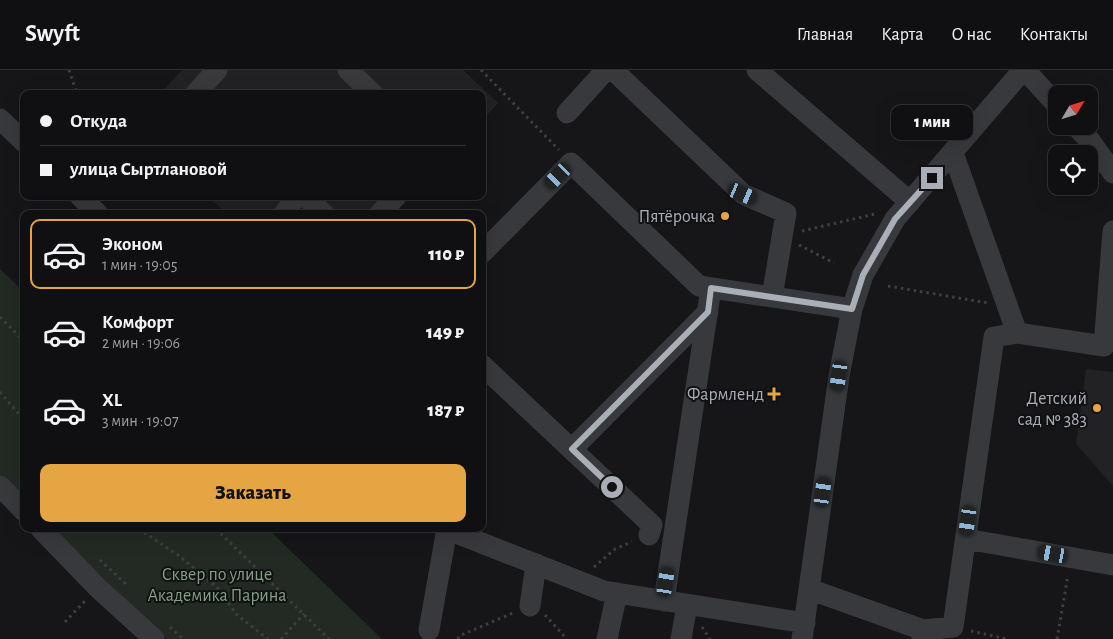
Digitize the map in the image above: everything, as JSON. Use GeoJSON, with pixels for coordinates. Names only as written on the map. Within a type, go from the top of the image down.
{"type":"FeatureCollection","features":[{"type":"Feature","properties":{"kind":"street"},"geometry":{"type":"LineString","coordinates":[[200,90],[217,70]]}},
{"type":"Feature","properties":{"kind":"street"},"geometry":{"type":"LineString","coordinates":[[348,70],[369,90]]}},
{"type":"Feature","properties":{"kind":"street"},"geometry":{"type":"LineString","coordinates":[[567,113],[606,70]]}},
{"type":"Feature","properties":{"kind":"street"},"geometry":{"type":"LineString","coordinates":[[613,70],[743,194],[786,213],[772,297]]}},
{"type":"Feature","properties":{"kind":"street"},"geometry":{"type":"LineString","coordinates":[[757,70],[910,202]]}},
{"type":"Feature","properties":{"kind":"street"},"geometry":{"type":"LineString","coordinates":[[454,532],[604,591],[687,604],[804,631],[839,376],[852,309],[863,275],[895,219],[1024,70],[1048,96]]}},
{"type":"Feature","properties":{"kind":"street"},"geometry":{"type":"LineString","coordinates":[[0,119],[20,138]]}},
{"type":"Feature","properties":{"kind":"street"},"geometry":{"type":"LineString","coordinates":[[1084,135],[1113,174]]}},
{"type":"Feature","properties":{"kind":"street"},"geometry":{"type":"LineString","coordinates":[[953,153],[1017,334]]}},
{"type":"Feature","properties":{"kind":"street"},"geometry":{"type":"LineString","coordinates":[[486,249],[571,163],[699,286],[852,309]]}},
{"type":"Feature","properties":{"kind":"street"},"geometry":{"type":"LineString","coordinates":[[84,200],[94,210]]}},
{"type":"Feature","properties":{"kind":"street"},"geometry":{"type":"LineString","coordinates":[[309,200],[320,210]]}},
{"type":"Feature","properties":{"kind":"street"},"geometry":{"type":"LineString","coordinates":[[384,210],[392,200]]}},
{"type":"Feature","properties":{"kind":"street"},"geometry":{"type":"LineString","coordinates":[[810,589],[922,635],[953,627],[994,337],[1017,334],[1108,347],[1113,231]]}},
{"type":"Feature","properties":{"kind":"street"},"geometry":{"type":"LineString","coordinates":[[664,601],[711,288]]}},
{"type":"Feature","properties":{"kind":"street"},"geometry":{"type":"LineString","coordinates":[[572,449],[708,312]]}},
{"type":"Feature","properties":{"kind":"street"},"geometry":{"type":"LineString","coordinates":[[486,369],[652,525],[649,536]]}},
{"type":"Feature","properties":{"kind":"street"},"geometry":{"type":"LineString","coordinates":[[0,486],[20,507]]}},
{"type":"Feature","properties":{"kind":"street"},"geometry":{"type":"LineString","coordinates":[[44,532],[97,587],[161,632]]}},
{"type":"Feature","properties":{"kind":"street"},"geometry":{"type":"LineString","coordinates":[[429,630],[445,532]]}},
{"type":"Feature","properties":{"kind":"street"},"geometry":{"type":"LineString","coordinates":[[966,539],[1113,565]]}},
{"type":"Feature","properties":{"kind":"street"},"geometry":{"type":"LineString","coordinates":[[530,606],[536,564]]}},
{"type":"Feature","properties":{"kind":"street"},"geometry":{"type":"LineString","coordinates":[[607,639],[618,593]]}},
{"type":"Feature","properties":{"kind":"street"},"geometry":{"type":"LineString","coordinates":[[681,639],[687,604]]}},
{"type":"Feature","properties":{"kind":"path"},"geometry":{"type":"LineString","coordinates":[[69,70],[76,90]]}},
{"type":"Feature","properties":{"kind":"path"},"geometry":{"type":"LineString","coordinates":[[481,70],[571,163]]}},
{"type":"Feature","properties":{"kind":"path"},"geometry":{"type":"LineString","coordinates":[[782,236],[875,214]]}},
{"type":"Feature","properties":{"kind":"path"},"geometry":{"type":"LineString","coordinates":[[782,236],[834,263]]}},
{"type":"Feature","properties":{"kind":"path"},"geometry":{"type":"LineString","coordinates":[[888,286],[1008,306]]}},
{"type":"Feature","properties":{"kind":"path"},"geometry":{"type":"LineString","coordinates":[[0,317],[20,336]]}},
{"type":"Feature","properties":{"kind":"path"},"geometry":{"type":"LineString","coordinates":[[0,392],[20,415]]}},
{"type":"Feature","properties":{"kind":"path"},"geometry":{"type":"LineString","coordinates":[[144,532],[178,555],[217,587],[237,615],[268,639]]}},
{"type":"Feature","properties":{"kind":"path"},"geometry":{"type":"LineString","coordinates":[[219,532],[329,639]]}},
{"type":"Feature","properties":{"kind":"path"},"geometry":{"type":"LineString","coordinates":[[579,581],[615,549],[649,536]]}},
{"type":"Feature","properties":{"kind":"path"},"geometry":{"type":"LineString","coordinates":[[97,556],[133,591]]}},
{"type":"Feature","properties":{"kind":"path"},"geometry":{"type":"LineString","coordinates":[[1057,639],[1071,557]]}},
{"type":"Feature","properties":{"kind":"path"},"geometry":{"type":"LineString","coordinates":[[65,622],[97,587]]}},
{"type":"Feature","properties":{"kind":"path"},"geometry":{"type":"LineString","coordinates":[[458,639],[459,636],[530,606],[547,617],[567,639]]}},
{"type":"Feature","properties":{"kind":"path"},"geometry":{"type":"LineString","coordinates":[[281,639],[304,614]]}},
{"type":"Feature","properties":{"kind":"path"},"geometry":{"type":"LineString","coordinates":[[953,627],[1007,639]]}},
{"type":"Feature","properties":{"kind":"path"},"geometry":{"type":"LineString","coordinates":[[161,632],[183,639]]}},
{"type":"Feature","properties":{"kind":"shaded area"},"geometry":{"type":"Polygon","coordinates":[[[182,70],[463,70],[484,90],[164,90],[182,70]]]}},
{"type":"Feature","properties":{"kind":"shaded area"},"geometry":{"type":"Polygon","coordinates":[[[486,92],[498,103],[486,117],[486,92]]]}},
{"type":"Feature","properties":{"kind":"shaded area"},"geometry":{"type":"Polygon","coordinates":[[[212,200],[407,200],[399,210],[223,210],[212,200]]]}},
{"type":"Feature","properties":{"kind":"shaded area","name":"Детский сад № 383"},"geometry":{"type":"Polygon","coordinates":[[[1086,369],[1113,372],[1113,486],[1076,444],[1086,369]]]}},
{"type":"Feature","properties":{"kind":"green space"},"geometry":{"type":"Polygon","coordinates":[[[0,269],[20,288],[20,498],[0,479],[0,269]]]}},
{"type":"Feature","properties":{"kind":"green space","name":"Сквер по улице Академика Парина"},"geometry":{"type":"Polygon","coordinates":[[[55,532],[271,532],[382,639],[167,639],[55,532]]]}},
{"type":"Feature","properties":{"kind":"place","name":"Пятёрочка"},"geometry":{"type":"Point","coordinates":[725,216]}},
{"type":"Feature","properties":{"kind":"place","name":"Фармленд"},"geometry":{"type":"Point","coordinates":[774,394]}},
{"type":"Feature","properties":{"kind":"place","name":"Детский сад № 383"},"geometry":{"type":"Point","coordinates":[1097,408]}},
{"type":"Feature","properties":{"kind":"route"},"geometry":{"type":"LineString","coordinates":[[612,487],[572,449],[708,312],[711,288],[852,309],[863,275],[895,219],[932,178]]}}]}
